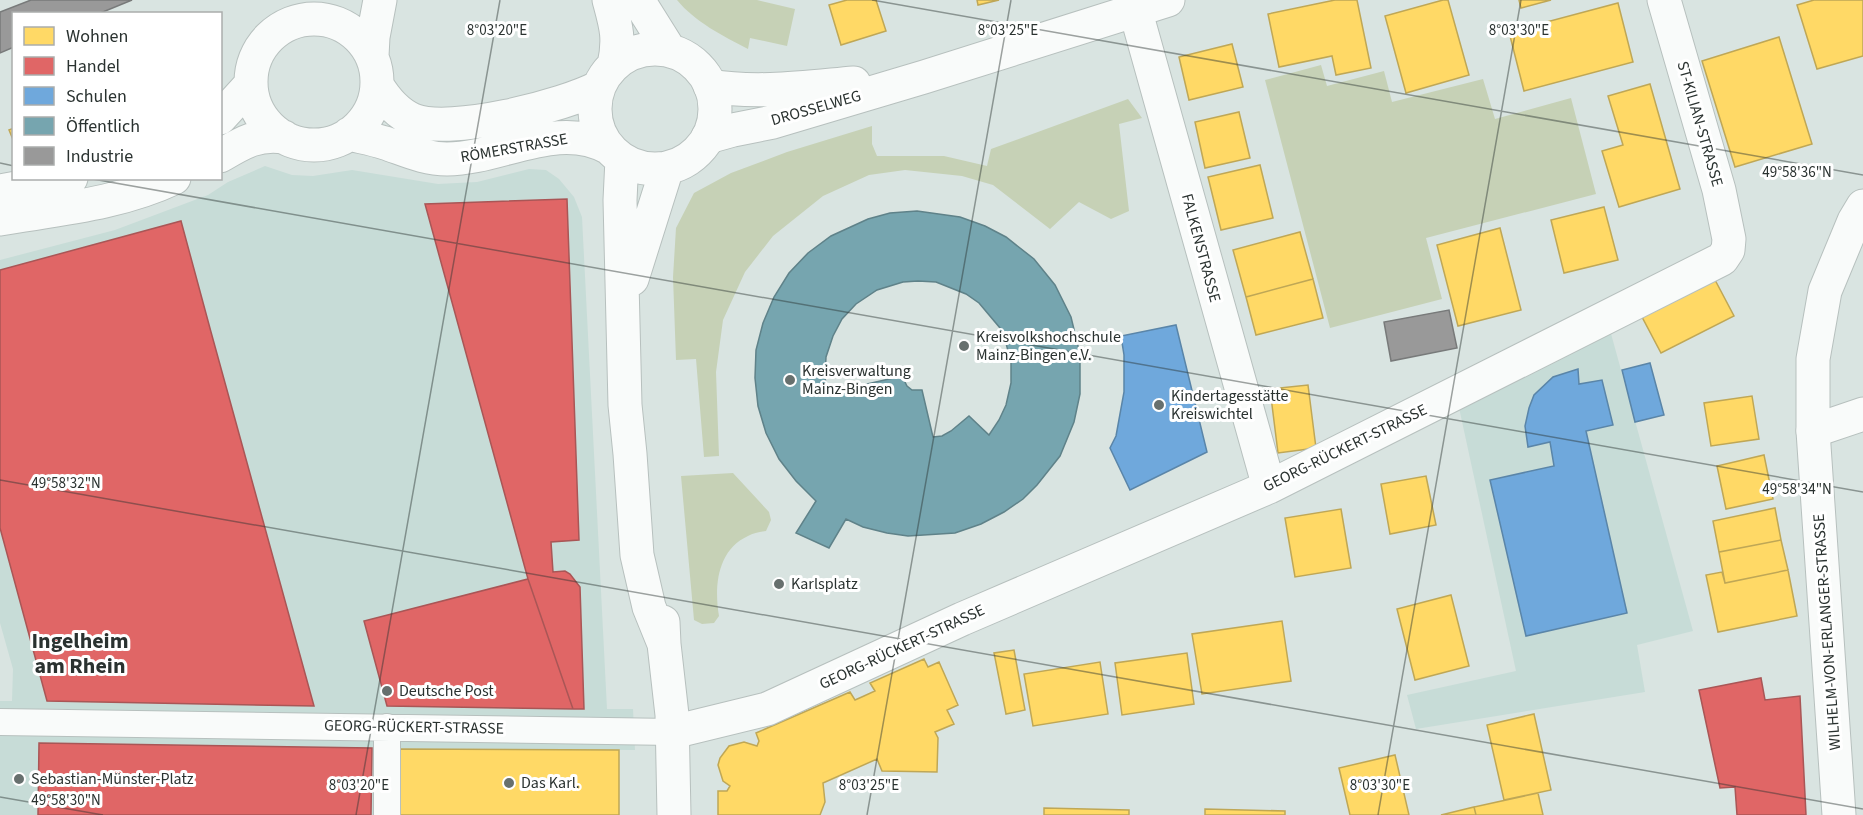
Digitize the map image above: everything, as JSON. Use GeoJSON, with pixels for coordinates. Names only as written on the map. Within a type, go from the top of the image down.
{"type":"FeatureCollection","features":[{"type":"Feature","properties":{"kind":"main road"},"geometry":{"type":"LineString","coordinates":[[222,155],[253,138],[274,136],[303,144],[331,142],[349,134],[363,121],[373,104],[373,37],[380,0]]}},
{"type":"Feature","properties":{"kind":"main road"},"geometry":{"type":"LineString","coordinates":[[606,76],[629,55],[638,52],[670,51],[690,61],[705,76],[715,107],[712,128],[708,137],[695,154],[667,168],[637,167],[615,154],[603,139],[596,119],[596,98],[618,46],[615,19],[609,0]]}},
{"type":"Feature","properties":{"kind":"main road"},"geometry":{"type":"LineString","coordinates":[[638,0],[670,51]]}},
{"type":"Feature","properties":{"kind":"main road","name":"DROSSELWEG"},"geometry":{"type":"LineString","coordinates":[[708,137],[773,122],[1168,0]]}},
{"type":"Feature","properties":{"kind":"main road","name":"ST-KILIAN-STRASSE"},"geometry":{"type":"LineString","coordinates":[[1664,0],[1719,190],[1729,239],[1728,250]]}},
{"type":"Feature","properties":{"kind":"main road","name":"RÖMERSTRASSE"},"geometry":{"type":"LineString","coordinates":[[328,9],[326,19],[346,27],[361,39],[389,102],[404,115],[424,123],[472,122],[564,103],[606,76]]}},
{"type":"Feature","properties":{"kind":"main road","name":"RÖMERSTRASSE"},"geometry":{"type":"LineString","coordinates":[[284,138],[269,126],[254,102],[251,84],[255,58],[269,37],[285,25],[328,9]]}},
{"type":"Feature","properties":{"kind":"main road","name":"FALKENSTRASSE"},"geometry":{"type":"LineString","coordinates":[[1135,9],[1269,487]]}},
{"type":"Feature","properties":{"kind":"main road","name":"DROSSELWEG"},"geometry":{"type":"LineString","coordinates":[[710,86],[727,89],[771,89],[924,77]]}},
{"type":"Feature","properties":{"kind":"main road"},"geometry":{"type":"LineString","coordinates":[[222,116],[251,84]]}},
{"type":"Feature","properties":{"kind":"main road","name":"RÖMERSTRASSE"},"geometry":{"type":"LineString","coordinates":[[349,134],[384,143],[416,155],[445,159],[472,156],[559,137],[587,138],[615,154]]}},
{"type":"Feature","properties":{"kind":"main road"},"geometry":{"type":"LineString","coordinates":[[615,154],[620,200],[625,405],[630,454],[650,506],[656,532],[673,732],[674,815]]}},
{"type":"Feature","properties":{"kind":"main road"},"geometry":{"type":"LineString","coordinates":[[624,307],[667,168]]}},
{"type":"Feature","properties":{"kind":"main road"},"geometry":{"type":"LineString","coordinates":[[0,191],[60,180]]}},
{"type":"Feature","properties":{"kind":"main road"},"geometry":{"type":"LineString","coordinates":[[0,219],[119,199],[154,188],[170,180]]}},
{"type":"Feature","properties":{"kind":"main road","name":"WILHELM-VON-ERLANGER-STRASSE"},"geometry":{"type":"LineString","coordinates":[[1839,815],[1814,431],[1813,359],[1825,291],[1854,221],[1863,206]]}},
{"type":"Feature","properties":{"kind":"main road","name":"GEORG-RÜCKERT-STRASSE"},"geometry":{"type":"LineString","coordinates":[[673,732],[767,709],[962,619],[1269,487],[1722,259],[1728,250]]}},
{"type":"Feature","properties":{"kind":"main road"},"geometry":{"type":"LineString","coordinates":[[1814,431],[1863,414]]}},
{"type":"Feature","properties":{"kind":"street","name":"GEORG-RÜCKERT-STRASSE"},"geometry":{"type":"LineString","coordinates":[[0,722],[673,732]]}},
{"type":"Feature","properties":{"kind":"street"},"geometry":{"type":"LineString","coordinates":[[387,727],[387,815]]}},
{"type":"Feature","properties":{"kind":"shaded area"},"geometry":{"type":"Polygon","coordinates":[[[265,166],[292,175],[313,176],[352,170],[438,184],[477,182],[529,169],[546,170],[559,179],[574,197],[582,217],[607,709],[633,709],[635,750],[399,749],[398,815],[0,815],[0,701],[12,701],[13,669],[0,623],[0,260],[115,230],[208,195],[228,182],[265,166]]]}},
{"type":"Feature","properties":{"kind":"shaded area"},"geometry":{"type":"Polygon","coordinates":[[[1610,330],[1693,631],[1637,645],[1645,692],[1416,729],[1407,695],[1516,671],[1458,403],[1610,330]]]}},
{"type":"Feature","properties":{"kind":"green space"},"geometry":{"type":"Polygon","coordinates":[[[677,0],[757,0],[795,9],[787,46],[750,38],[748,49],[701,22],[677,0]]]}},
{"type":"Feature","properties":{"kind":"green space"},"geometry":{"type":"Polygon","coordinates":[[[1321,65],[1327,86],[1384,71],[1392,102],[1483,79],[1495,119],[1571,98],[1596,194],[1426,238],[1442,299],[1330,328],[1265,80],[1321,65]]]}},
{"type":"Feature","properties":{"kind":"green space"},"geometry":{"type":"Polygon","coordinates":[[[1128,99],[1142,118],[1119,124],[1129,211],[1111,219],[1079,202],[1050,229],[993,185],[962,176],[905,170],[869,175],[823,196],[773,236],[745,272],[723,320],[716,372],[719,456],[704,457],[696,359],[676,360],[673,277],[676,228],[694,193],[731,173],[787,152],[872,126],[872,144],[877,156],[944,156],[987,166],[991,149],[1128,99]]]}},
{"type":"Feature","properties":{"kind":"green space"},"geometry":{"type":"Polygon","coordinates":[[[733,473],[769,512],[771,520],[766,531],[748,536],[730,550],[720,570],[718,582],[719,616],[714,623],[702,624],[694,620],[681,476],[733,473]]]}},
{"type":"Feature","properties":{"kind":"building: Wohnen"},"geometry":{"type":"Polygon","coordinates":[[[847,0],[876,0],[886,31],[841,45],[829,5],[847,0]]]}},
{"type":"Feature","properties":{"kind":"building: Wohnen"},"geometry":{"type":"Polygon","coordinates":[[[977,0],[999,0],[978,5],[977,0]]]}},
{"type":"Feature","properties":{"kind":"building: Wohnen"},"geometry":{"type":"Polygon","coordinates":[[[1335,0],[1357,0],[1371,68],[1336,75],[1332,56],[1279,67],[1268,14],[1335,0]]]}},
{"type":"Feature","properties":{"kind":"building: Wohnen"},"geometry":{"type":"Polygon","coordinates":[[[1448,0],[1469,75],[1406,93],[1385,16],[1448,0]]]}},
{"type":"Feature","properties":{"kind":"building: Wohnen"},"geometry":{"type":"Polygon","coordinates":[[[1519,0],[1551,0],[1521,8],[1519,0]]]}},
{"type":"Feature","properties":{"kind":"building: Wohnen"},"geometry":{"type":"Polygon","coordinates":[[[1814,0],[1863,0],[1863,56],[1817,69],[1797,5],[1814,0]]]}},
{"type":"Feature","properties":{"kind":"building: Wohnen"},"geometry":{"type":"Polygon","coordinates":[[[1618,3],[1633,62],[1524,91],[1509,32],[1618,3]]]}},
{"type":"Feature","properties":{"kind":"building: Wohnen"},"geometry":{"type":"Polygon","coordinates":[[[1779,37],[1812,144],[1735,167],[1702,61],[1779,37]]]}},
{"type":"Feature","properties":{"kind":"building: Wohnen"},"geometry":{"type":"Polygon","coordinates":[[[1232,44],[1243,87],[1189,100],[1179,57],[1232,44]]]}},
{"type":"Feature","properties":{"kind":"building: Wohnen"},"geometry":{"type":"Polygon","coordinates":[[[1650,84],[1680,189],[1619,207],[1602,151],[1623,145],[1608,96],[1650,84]]]}},
{"type":"Feature","properties":{"kind":"building: Wohnen"},"geometry":{"type":"Polygon","coordinates":[[[1239,112],[1250,158],[1205,168],[1195,122],[1239,112]]]}},
{"type":"Feature","properties":{"kind":"building: Wohnen"},"geometry":{"type":"Polygon","coordinates":[[[1260,165],[1273,218],[1221,230],[1208,177],[1260,165]]]}},
{"type":"Feature","properties":{"kind":"building: Wohnen"},"geometry":{"type":"Polygon","coordinates":[[[1604,207],[1618,260],[1564,273],[1551,220],[1604,207]]]}},
{"type":"Feature","properties":{"kind":"building: Wohnen"},"geometry":{"type":"Polygon","coordinates":[[[1500,228],[1521,310],[1458,326],[1437,245],[1500,228]]]}},
{"type":"Feature","properties":{"kind":"building: Wohnen"},"geometry":{"type":"Polygon","coordinates":[[[1300,232],[1313,279],[1246,297],[1233,250],[1300,232]]]}},
{"type":"Feature","properties":{"kind":"building: Wohnen"},"geometry":{"type":"Polygon","coordinates":[[[1714,278],[1734,316],[1661,353],[1641,315],[1714,278]]]}},
{"type":"Feature","properties":{"kind":"building: Wohnen"},"geometry":{"type":"Polygon","coordinates":[[[1313,279],[1323,318],[1256,335],[1246,297],[1313,279]]]}},
{"type":"Feature","properties":{"kind":"building: Wohnen"},"geometry":{"type":"Polygon","coordinates":[[[1308,385],[1316,448],[1278,453],[1270,389],[1308,385]]]}},
{"type":"Feature","properties":{"kind":"building: Wohnen"},"geometry":{"type":"Polygon","coordinates":[[[1752,396],[1759,439],[1711,446],[1704,403],[1752,396]]]}},
{"type":"Feature","properties":{"kind":"building: Wohnen"},"geometry":{"type":"Polygon","coordinates":[[[1764,455],[1773,499],[1726,509],[1717,466],[1764,455]]]}},
{"type":"Feature","properties":{"kind":"building: Wohnen"},"geometry":{"type":"Polygon","coordinates":[[[1426,476],[1436,525],[1390,534],[1381,484],[1426,476]]]}},
{"type":"Feature","properties":{"kind":"building: Wohnen"},"geometry":{"type":"Polygon","coordinates":[[[1775,508],[1781,540],[1719,552],[1713,521],[1775,508]]]}},
{"type":"Feature","properties":{"kind":"building: Wohnen"},"geometry":{"type":"Polygon","coordinates":[[[1341,509],[1351,568],[1295,577],[1285,518],[1341,509]]]}},
{"type":"Feature","properties":{"kind":"building: Wohnen"},"geometry":{"type":"Polygon","coordinates":[[[1781,540],[1788,570],[1725,583],[1719,552],[1781,540]]]}},
{"type":"Feature","properties":{"kind":"building: Wohnen"},"geometry":{"type":"Polygon","coordinates":[[[1788,570],[1797,616],[1718,632],[1706,575],[1722,572],[1725,583],[1788,570]]]}},
{"type":"Feature","properties":{"kind":"building: Wohnen"},"geometry":{"type":"Polygon","coordinates":[[[1451,595],[1469,666],[1415,680],[1397,609],[1451,595]]]}},
{"type":"Feature","properties":{"kind":"building: Wohnen"},"geometry":{"type":"Polygon","coordinates":[[[1282,621],[1291,681],[1202,694],[1192,634],[1282,621]]]}},
{"type":"Feature","properties":{"kind":"building: Wohnen"},"geometry":{"type":"Polygon","coordinates":[[[1014,650],[1025,710],[1006,714],[994,653],[1014,650]]]}},
{"type":"Feature","properties":{"kind":"building: Wohnen"},"geometry":{"type":"Polygon","coordinates":[[[1187,653],[1194,704],[1122,715],[1115,663],[1187,653]]]}},
{"type":"Feature","properties":{"kind":"building: Wohnen"},"geometry":{"type":"Polygon","coordinates":[[[924,659],[928,667],[939,662],[958,705],[947,710],[954,724],[935,732],[938,738],[937,772],[882,771],[877,759],[823,783],[825,802],[820,815],[718,815],[718,791],[727,791],[730,786],[723,781],[718,765],[729,746],[744,742],[757,746],[759,741],[756,733],[850,692],[855,700],[875,691],[870,683],[924,659]]]}},
{"type":"Feature","properties":{"kind":"building: Wohnen"},"geometry":{"type":"Polygon","coordinates":[[[1100,662],[1108,714],[1033,726],[1024,674],[1100,662]]]}},
{"type":"Feature","properties":{"kind":"building: Wohnen"},"geometry":{"type":"Polygon","coordinates":[[[1534,714],[1551,790],[1504,800],[1487,725],[1534,714]]]}},
{"type":"Feature","properties":{"kind":"building: Wohnen","name":"Das Karl."},"geometry":{"type":"Polygon","coordinates":[[[398,749],[619,750],[619,815],[398,815],[398,749]]]}},
{"type":"Feature","properties":{"kind":"building: Wohnen"},"geometry":{"type":"Polygon","coordinates":[[[1395,755],[1409,815],[1350,815],[1339,768],[1395,755]]]}},
{"type":"Feature","properties":{"kind":"building: Wohnen"},"geometry":{"type":"Polygon","coordinates":[[[1538,793],[1543,815],[1476,815],[1474,807],[1538,793]]]}},
{"type":"Feature","properties":{"kind":"building: Wohnen"},"geometry":{"type":"Polygon","coordinates":[[[1474,807],[1476,815],[1441,815],[1474,807]]]}},
{"type":"Feature","properties":{"kind":"building: Wohnen"},"geometry":{"type":"Polygon","coordinates":[[[1044,808],[1129,810],[1129,815],[1044,815],[1044,808]]]}},
{"type":"Feature","properties":{"kind":"building: Wohnen"},"geometry":{"type":"Polygon","coordinates":[[[1205,809],[1285,811],[1285,815],[1205,815],[1205,809]]]}},
{"type":"Feature","properties":{"kind":"building: Handel"},"geometry":{"type":"Polygon","coordinates":[[[567,199],[579,540],[551,542],[553,572],[565,571],[580,587],[584,709],[573,709],[528,579],[425,204],[567,199]]]}},
{"type":"Feature","properties":{"kind":"building: Handel"},"geometry":{"type":"Polygon","coordinates":[[[181,221],[314,706],[47,701],[0,528],[0,270],[181,221]]]}},
{"type":"Feature","properties":{"kind":"building: Handel"},"geometry":{"type":"Polygon","coordinates":[[[528,579],[573,709],[387,706],[364,621],[528,579]]]}},
{"type":"Feature","properties":{"kind":"building: Handel"},"geometry":{"type":"Polygon","coordinates":[[[1761,678],[1765,700],[1800,696],[1806,815],[1737,815],[1735,787],[1720,788],[1699,690],[1761,678]]]}},
{"type":"Feature","properties":{"kind":"building: Handel"},"geometry":{"type":"Polygon","coordinates":[[[39,743],[372,748],[371,815],[38,815],[39,743]]]}},
{"type":"Feature","properties":{"kind":"building: Schulen","name":"Kindertagesstätte Kreiswichtel"},"geometry":{"type":"Polygon","coordinates":[[[1176,325],[1207,452],[1130,490],[1110,448],[1116,436],[1124,392],[1124,355],[1121,336],[1176,325]]]}},
{"type":"Feature","properties":{"kind":"building: Schulen"},"geometry":{"type":"Polygon","coordinates":[[[1650,363],[1664,415],[1635,422],[1622,370],[1650,363]]]}},
{"type":"Feature","properties":{"kind":"building: Schulen"},"geometry":{"type":"Polygon","coordinates":[[[1578,369],[1579,384],[1602,380],[1613,425],[1586,431],[1627,613],[1526,636],[1490,480],[1554,466],[1550,442],[1528,447],[1525,426],[1529,408],[1534,395],[1553,377],[1578,369]]]}},
{"type":"Feature","properties":{"kind":"building: Öffentlich","name":"Kreisverwaltung Mainz-Bingen"},"geometry":{"type":"Polygon","coordinates":[[[917,211],[960,217],[1006,237],[1034,259],[1055,285],[1071,317],[1080,354],[1080,394],[1074,422],[1060,456],[1023,499],[1004,512],[981,524],[955,533],[908,536],[863,527],[846,519],[829,548],[796,533],[816,501],[779,459],[766,433],[758,406],[755,378],[756,350],[763,323],[774,297],[789,273],[808,253],[831,236],[868,219],[890,213],[917,211]],[[903,282],[877,290],[856,304],[842,319],[826,357],[827,393],[902,376],[912,390],[922,390],[933,437],[942,436],[951,431],[969,416],[989,435],[1006,405],[1011,383],[1011,363],[1006,343],[1000,328],[979,303],[966,294],[936,282],[903,282]]]}},
{"type":"Feature","properties":{"kind":"building: Industrie"},"geometry":{"type":"Polygon","coordinates":[[[31,0],[132,0],[103,12],[12,12],[12,48],[0,53],[0,12],[31,0]]]}},
{"type":"Feature","properties":{"kind":"building: Industrie"},"geometry":{"type":"Polygon","coordinates":[[[1449,310],[1457,348],[1391,361],[1384,322],[1449,310]]]}},
{"type":"Feature","properties":{"kind":"place","name":"Kreisvolkshochschule Mainz-Bingen e.V."},"geometry":{"type":"Point","coordinates":[964,346]}},
{"type":"Feature","properties":{"kind":"place","name":"Kreisverwaltung Mainz-Bingen"},"geometry":{"type":"Point","coordinates":[790,380]}},
{"type":"Feature","properties":{"kind":"place","name":"Kindertagesstätte Kreiswichtel"},"geometry":{"type":"Point","coordinates":[1159,405]}},
{"type":"Feature","properties":{"kind":"place","name":"Karlsplatz"},"geometry":{"type":"Point","coordinates":[779,584]}},
{"type":"Feature","properties":{"kind":"place","name":"Deutsche Post"},"geometry":{"type":"Point","coordinates":[387,691]}},
{"type":"Feature","properties":{"kind":"place","name":"Sebastian-Münster-Platz"},"geometry":{"type":"Point","coordinates":[19,779]}},
{"type":"Feature","properties":{"kind":"place","name":"Das Karl."},"geometry":{"type":"Point","coordinates":[509,783]}},
{"type":"Feature","properties":{"kind":"district","name":"Ingelheim am Rhein"},"geometry":{"type":"Point","coordinates":[80,654]}}]}
